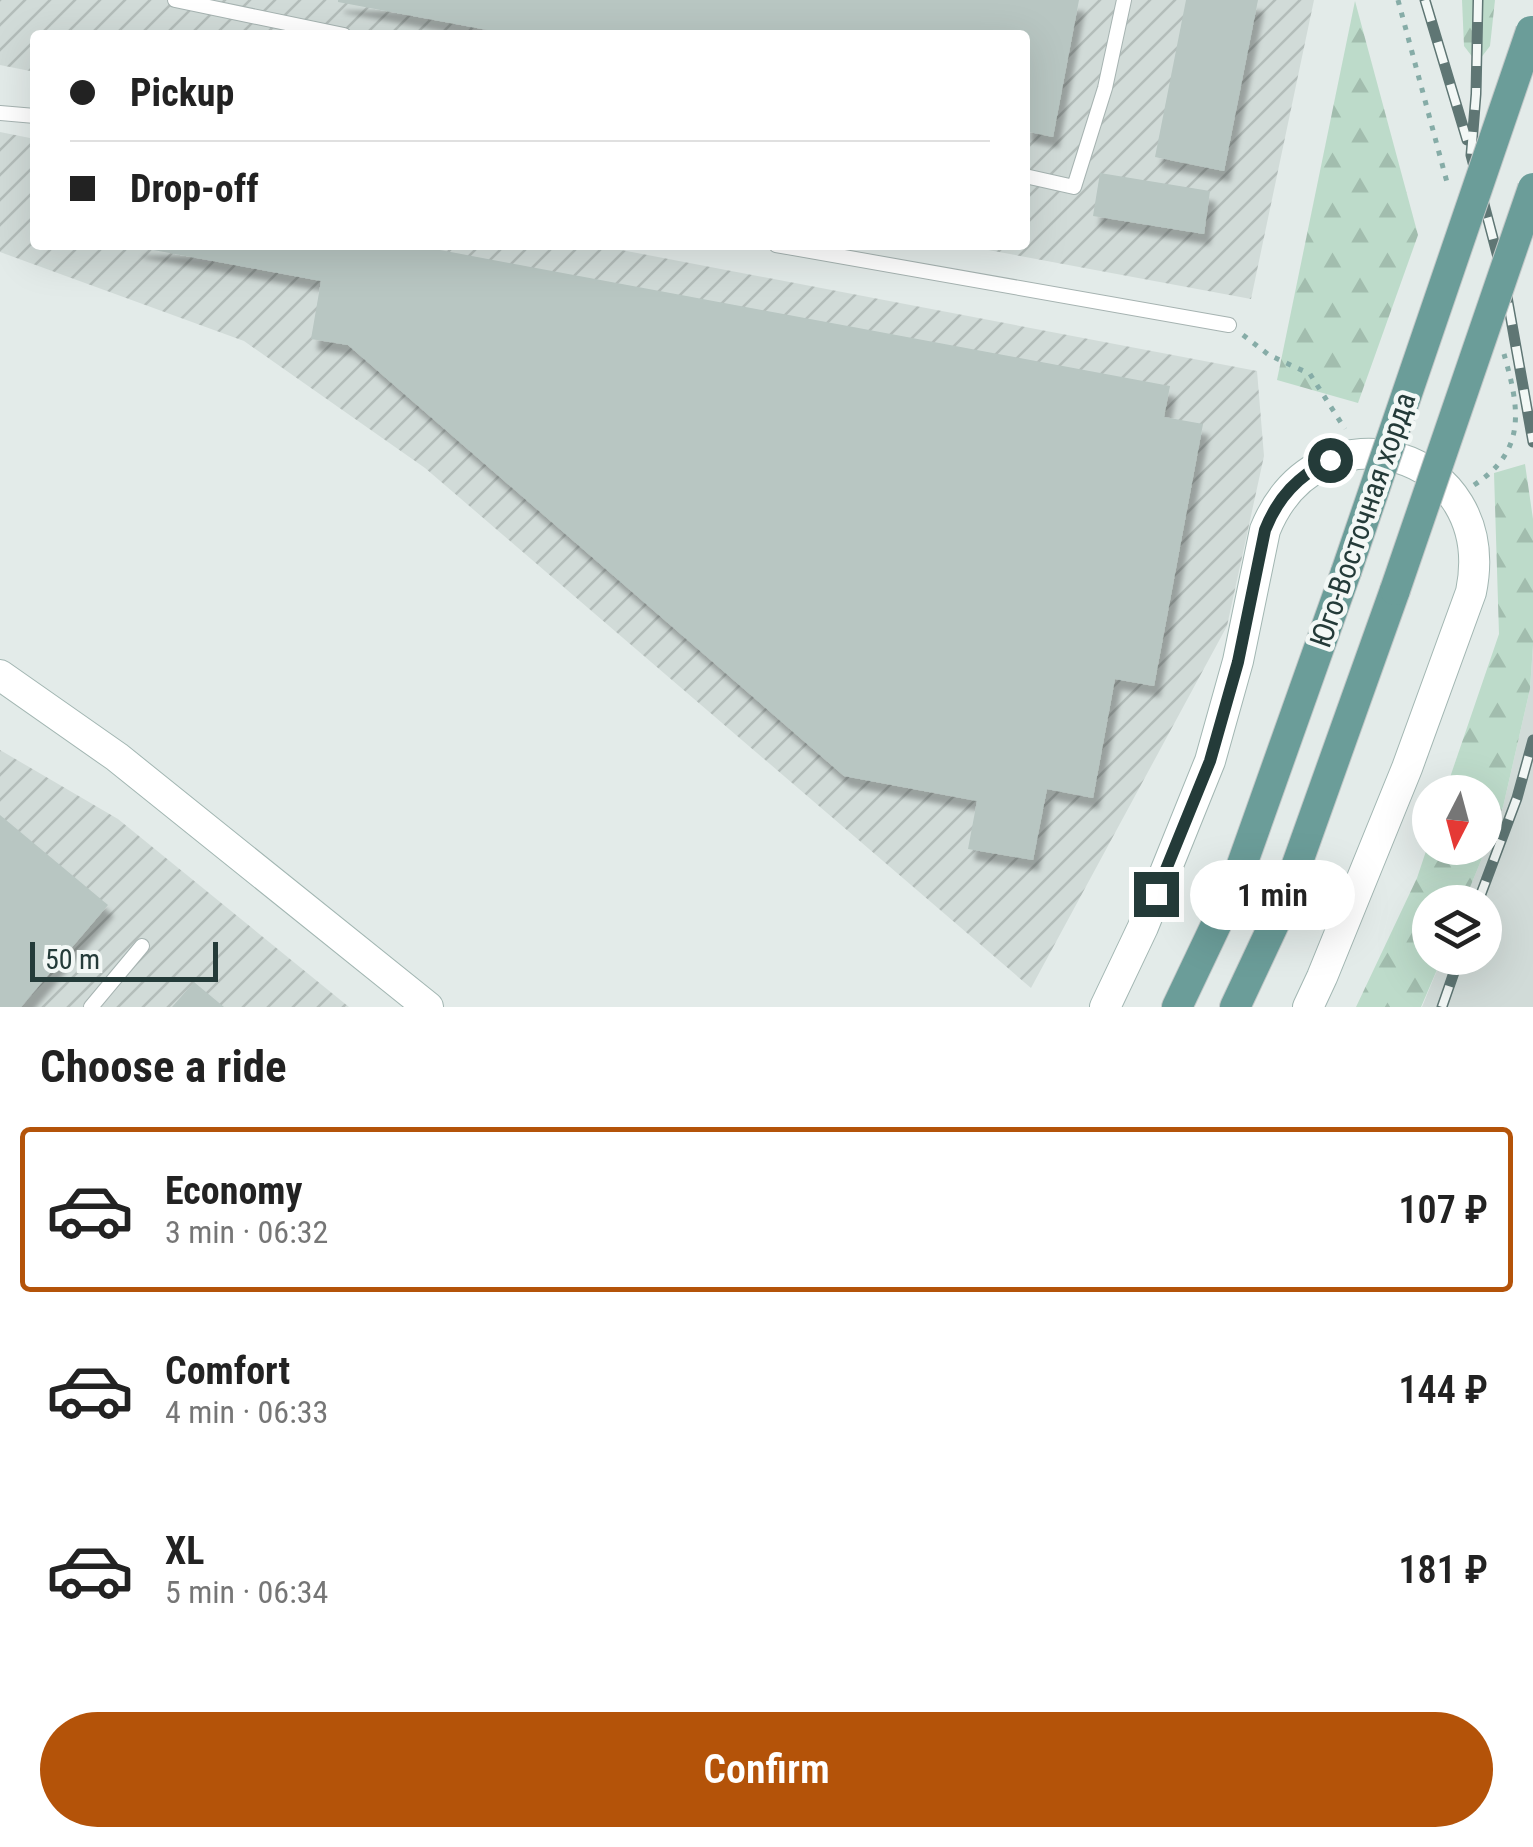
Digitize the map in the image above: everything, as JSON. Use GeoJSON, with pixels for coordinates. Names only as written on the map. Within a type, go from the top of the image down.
{"type":"FeatureCollection","features":[{"type":"Feature","properties":{"kind":"main road","name":"Юго-Восточная хорда"},"geometry":{"type":"LineString","coordinates":[[1178,1007],[1234,887],[1532,29]]}},
{"type":"Feature","properties":{"kind":"main road","name":"Юго-Восточная хорда"},"geometry":{"type":"LineString","coordinates":[[1236,1007],[1282,909],[1533,188]]}},
{"type":"Feature","properties":{"kind":"street"},"geometry":{"type":"LineString","coordinates":[[1104,1007],[1143,927],[1210,761],[1238,662],[1272,512],[1296,481],[1312,469],[1350,455],[1389,456],[1426,470],[1455,497],[1465,514],[1475,552],[1475,572],[1407,768],[1308,1007]]}},
{"type":"Feature","properties":{"kind":"street"},"geometry":{"type":"LineString","coordinates":[[0,675],[117,757],[428,1007]]}},
{"type":"Feature","properties":{"kind":"street"},"geometry":{"type":"LineString","coordinates":[[1167,1007],[1234,887]]}},
{"type":"Feature","properties":{"kind":"lane"},"geometry":{"type":"LineString","coordinates":[[175,0],[320,30]]}},
{"type":"Feature","properties":{"kind":"lane"},"geometry":{"type":"LineString","coordinates":[[1030,177],[1074,187],[1105,88],[1124,0]]}},
{"type":"Feature","properties":{"kind":"lane"},"geometry":{"type":"LineString","coordinates":[[0,113],[30,116]]}},
{"type":"Feature","properties":{"kind":"lane"},"geometry":{"type":"LineString","coordinates":[[804,250],[1230,325]]}},
{"type":"Feature","properties":{"kind":"lane"},"geometry":{"type":"LineString","coordinates":[[91,1007],[142,946]]}},
{"type":"Feature","properties":{"kind":"path"},"geometry":{"type":"LineString","coordinates":[[1398,0],[1450,191]]}},
{"type":"Feature","properties":{"kind":"path"},"geometry":{"type":"LineString","coordinates":[[1230,325],[1269,355],[1310,374],[1347,432]]}},
{"type":"Feature","properties":{"kind":"path"},"geometry":{"type":"LineString","coordinates":[[1455,497],[1485,478],[1511,449],[1517,411],[1498,343]]}},
{"type":"Feature","properties":{"kind":"shaded area"},"geometry":{"type":"Polygon","coordinates":[[[0,0],[1314,0],[1251,299],[988,250],[1030,250],[1030,30],[30,30],[30,71],[0,65],[0,0]]]}},
{"type":"Feature","properties":{"kind":"shaded area"},"geometry":{"type":"Polygon","coordinates":[[[0,132],[30,138],[30,250],[621,250],[1257,371],[1264,456],[1227,626],[1031,988],[425,468],[244,341],[0,252],[0,132]]]}},
{"type":"Feature","properties":{"kind":"shaded area"},"geometry":{"type":"Polygon","coordinates":[[[1533,645],[1533,1007],[1422,1007],[1435,975],[1502,975],[1502,885],[1471,885],[1479,865],[1502,865],[1502,809],[1530,689],[1533,645]]]}},
{"type":"Feature","properties":{"kind":"shaded area"},"geometry":{"type":"Polygon","coordinates":[[[0,750],[118,819],[349,1007],[0,1007],[0,750]]]}},
{"type":"Feature","properties":{"kind":"green space"},"geometry":{"type":"Polygon","coordinates":[[[1462,0],[1495,0],[1490,46],[1477,63],[1464,46],[1462,0]]]}},
{"type":"Feature","properties":{"kind":"green space"},"geometry":{"type":"Polygon","coordinates":[[[1355,1],[1418,235],[1358,403],[1277,380],[1355,1]]]}},
{"type":"Feature","properties":{"kind":"green space"},"geometry":{"type":"Polygon","coordinates":[[[1525,464],[1533,519],[1530,689],[1502,809],[1502,775],[1451,775],[1499,634],[1494,473],[1525,464]]]}},
{"type":"Feature","properties":{"kind":"green space"},"geometry":{"type":"Polygon","coordinates":[[[1421,865],[1479,865],[1471,885],[1414,885],[1421,865]]]}},
{"type":"Feature","properties":{"kind":"green space"},"geometry":{"type":"Polygon","coordinates":[[[1412,889],[1412,975],[1435,975],[1421,1007],[1356,1007],[1412,889]]]}},
{"type":"Feature","properties":{"kind":"building"},"geometry":{"type":"Polygon","coordinates":[[[1079,0],[1053,137],[1030,132],[1030,30],[487,30],[338,2],[1079,0]]]}},
{"type":"Feature","properties":{"kind":"building"},"geometry":{"type":"Polygon","coordinates":[[[1186,0],[1258,0],[1224,171],[1155,157],[1186,0]]]}},
{"type":"Feature","properties":{"kind":"building"},"geometry":{"type":"Polygon","coordinates":[[[1100,173],[1210,191],[1204,234],[1093,216],[1100,173]]]}},
{"type":"Feature","properties":{"kind":"building"},"geometry":{"type":"Polygon","coordinates":[[[153,250],[440,250],[1170,386],[1164,417],[1203,424],[1154,686],[1115,679],[1093,798],[1047,789],[1033,860],[968,849],[977,801],[844,776],[348,345],[311,339],[321,281],[153,250]]]}},
{"type":"Feature","properties":{"kind":"building"},"geometry":{"type":"Polygon","coordinates":[[[0,815],[108,905],[21,1007],[0,1007],[0,815]]]}},
{"type":"Feature","properties":{"kind":"building"},"geometry":{"type":"Polygon","coordinates":[[[194,982],[224,1007],[172,1007],[194,982]]]}},
{"type":"Feature","properties":{"kind":"railway"},"geometry":{"type":"LineString","coordinates":[[1425,0],[1467,140]]}},
{"type":"Feature","properties":{"kind":"railway"},"geometry":{"type":"LineString","coordinates":[[1478,0],[1471,155],[1504,280],[1533,442]]}},
{"type":"Feature","properties":{"kind":"railway"},"geometry":{"type":"LineString","coordinates":[[1484,885],[1517,798],[1533,740]]}},
{"type":"Feature","properties":{"kind":"railway"},"geometry":{"type":"LineString","coordinates":[[1442,1007],[1453,975]]}},
{"type":"Feature","properties":{"kind":"route"},"geometry":{"type":"LineString","coordinates":[[1156,894],[1210,761],[1238,662],[1272,512],[1296,481],[1330,460]]}}]}
